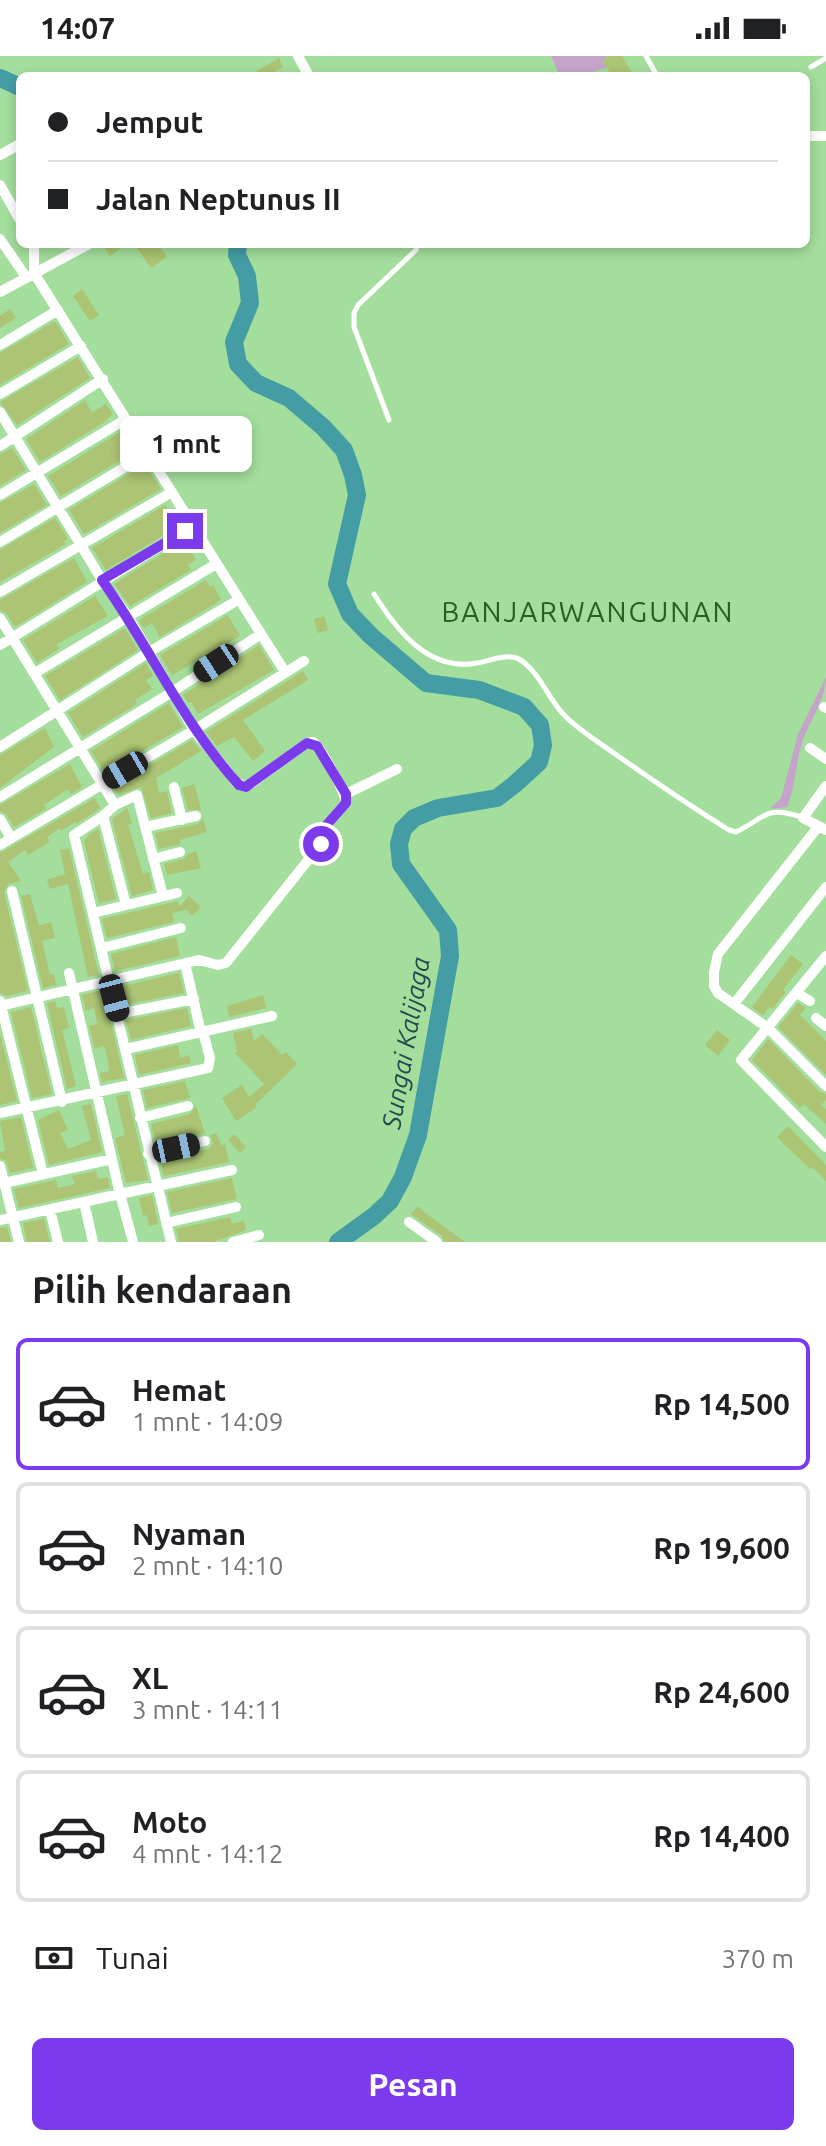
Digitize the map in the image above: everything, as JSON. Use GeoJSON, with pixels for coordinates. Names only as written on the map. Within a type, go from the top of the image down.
{"type":"FeatureCollection","features":[{"type":"Feature","properties":{"kind":"street"},"geometry":{"type":"LineString","coordinates":[[0,185],[16,213]]}},
{"type":"Feature","properties":{"kind":"street"},"geometry":{"type":"LineString","coordinates":[[0,239],[58,310],[285,672]]}},
{"type":"Feature","properties":{"kind":"street"},"geometry":{"type":"LineString","coordinates":[[30,275],[33,248]]}},
{"type":"Feature","properties":{"kind":"street"},"geometry":{"type":"LineString","coordinates":[[0,292],[81,248]]}},
{"type":"Feature","properties":{"kind":"street"},"geometry":{"type":"LineString","coordinates":[[0,345],[58,310]]}},
{"type":"Feature","properties":{"kind":"street"},"geometry":{"type":"LineString","coordinates":[[0,394],[81,346]]}},
{"type":"Feature","properties":{"kind":"street"},"geometry":{"type":"LineString","coordinates":[[0,446],[103,379]]}},
{"type":"Feature","properties":{"kind":"street"},"geometry":{"type":"LineString","coordinates":[[0,412],[102,580],[129,618],[194,730],[236,782],[243,787],[307,743],[313,742],[346,794],[346,803],[323,829],[321,844],[226,963],[218,965],[199,960],[1,1003],[43,1174]]}},
{"type":"Feature","properties":{"kind":"street"},"geometry":{"type":"LineString","coordinates":[[0,495],[126,419]]}},
{"type":"Feature","properties":{"kind":"street"},"geometry":{"type":"LineString","coordinates":[[0,542],[147,454]]}},
{"type":"Feature","properties":{"kind":"street"},"geometry":{"type":"LineString","coordinates":[[0,592],[172,492]]}},
{"type":"Feature","properties":{"kind":"street"},"geometry":{"type":"LineString","coordinates":[[0,645],[193,526]]}},
{"type":"Feature","properties":{"kind":"street"},"geometry":{"type":"LineString","coordinates":[[35,673],[216,564]]}},
{"type":"Feature","properties":{"kind":"street"},"geometry":{"type":"LineString","coordinates":[[0,747],[149,652],[238,600]]}},
{"type":"Feature","properties":{"kind":"street"},"geometry":{"type":"LineString","coordinates":[[0,618],[115,805]]}},
{"type":"Feature","properties":{"kind":"street"},"geometry":{"type":"LineString","coordinates":[[0,797],[261,634]]}},
{"type":"Feature","properties":{"kind":"street"},"geometry":{"type":"LineString","coordinates":[[0,845],[304,661]]}},
{"type":"Feature","properties":{"kind":"street"},"geometry":{"type":"LineString","coordinates":[[810,748],[826,759]]}},
{"type":"Feature","properties":{"kind":"street"},"geometry":{"type":"LineString","coordinates":[[346,794],[397,769]]}},
{"type":"Feature","properties":{"kind":"street"},"geometry":{"type":"LineString","coordinates":[[826,786],[803,818],[822,828],[718,954],[714,986],[718,993],[768,1028],[826,1086]]}},
{"type":"Feature","properties":{"kind":"street"},"geometry":{"type":"LineString","coordinates":[[174,787],[182,820]]}},
{"type":"Feature","properties":{"kind":"street"},"geometry":{"type":"LineString","coordinates":[[163,896],[137,795],[115,805],[78,830],[74,837],[171,1242]]}},
{"type":"Feature","properties":{"kind":"street"},"geometry":{"type":"LineString","coordinates":[[103,816],[126,905]]}},
{"type":"Feature","properties":{"kind":"street"},"geometry":{"type":"LineString","coordinates":[[145,827],[196,816]]}},
{"type":"Feature","properties":{"kind":"street"},"geometry":{"type":"LineString","coordinates":[[0,819],[11,838]]}},
{"type":"Feature","properties":{"kind":"street"},"geometry":{"type":"LineString","coordinates":[[153,859],[180,852]]}},
{"type":"Feature","properties":{"kind":"street"},"geometry":{"type":"LineString","coordinates":[[734,1004],[826,887]]}},
{"type":"Feature","properties":{"kind":"street"},"geometry":{"type":"LineString","coordinates":[[12,891],[62,1102]]}},
{"type":"Feature","properties":{"kind":"street"},"geometry":{"type":"LineString","coordinates":[[93,913],[177,893]]}},
{"type":"Feature","properties":{"kind":"street"},"geometry":{"type":"LineString","coordinates":[[102,948],[181,928]]}},
{"type":"Feature","properties":{"kind":"street"},"geometry":{"type":"LineString","coordinates":[[826,956],[742,1058],[742,1062],[826,1147]]}},
{"type":"Feature","properties":{"kind":"street"},"geometry":{"type":"LineString","coordinates":[[0,1113],[209,1068],[210,1058],[185,963]]}},
{"type":"Feature","properties":{"kind":"street"},"geometry":{"type":"LineString","coordinates":[[69,973],[133,1242]]}},
{"type":"Feature","properties":{"kind":"street"},"geometry":{"type":"LineString","coordinates":[[797,993],[810,1001]]}},
{"type":"Feature","properties":{"kind":"street"},"geometry":{"type":"LineString","coordinates":[[118,1014],[194,999]]}},
{"type":"Feature","properties":{"kind":"street"},"geometry":{"type":"LineString","coordinates":[[126,1049],[272,1016]]}},
{"type":"Feature","properties":{"kind":"street"},"geometry":{"type":"LineString","coordinates":[[816,1018],[826,1026]]}},
{"type":"Feature","properties":{"kind":"street"},"geometry":{"type":"LineString","coordinates":[[140,1118],[188,1106]]}},
{"type":"Feature","properties":{"kind":"street"},"geometry":{"type":"LineString","coordinates":[[148,1154],[205,1141]]}},
{"type":"Feature","properties":{"kind":"street"},"geometry":{"type":"LineString","coordinates":[[4,1183],[112,1159]]}},
{"type":"Feature","properties":{"kind":"street"},"geometry":{"type":"LineString","coordinates":[[0,1166],[19,1242]]}},
{"type":"Feature","properties":{"kind":"street"},"geometry":{"type":"LineString","coordinates":[[0,1220],[232,1170]]}},
{"type":"Feature","properties":{"kind":"street"},"geometry":{"type":"LineString","coordinates":[[84,1202],[93,1242]]}},
{"type":"Feature","properties":{"kind":"street"},"geometry":{"type":"LineString","coordinates":[[166,1223],[236,1207]]}},
{"type":"Feature","properties":{"kind":"street"},"geometry":{"type":"LineString","coordinates":[[50,1210],[58,1242]]}},
{"type":"Feature","properties":{"kind":"street"},"geometry":{"type":"LineString","coordinates":[[409,1222],[437,1242]]}},
{"type":"Feature","properties":{"kind":"street"},"geometry":{"type":"LineString","coordinates":[[233,1242],[259,1235]]}},
{"type":"Feature","properties":{"kind":"lane"},"geometry":{"type":"LineString","coordinates":[[811,67],[826,58]]}},
{"type":"Feature","properties":{"kind":"lane"},"geometry":{"type":"LineString","coordinates":[[389,420],[354,327],[354,313],[358,305],[416,248]]}},
{"type":"Feature","properties":{"kind":"lane"},"geometry":{"type":"LineString","coordinates":[[374,594],[390,620],[437,660],[452,665],[474,664],[507,656],[518,659],[538,679],[565,717],[729,830],[736,832],[771,812],[782,811],[803,818]]}},
{"type":"Feature","properties":{"kind":"shaded area"},"geometry":{"type":"Polygon","coordinates":[[[551,56],[606,56],[611,66],[593,72],[558,72],[551,56]]]}},
{"type":"Feature","properties":{"kind":"shaded area"},"geometry":{"type":"Polygon","coordinates":[[[826,677],[820,702],[802,743],[787,807],[770,809],[781,798],[798,734],[826,677]]]}},
{"type":"Feature","properties":{"kind":"building"},"geometry":{"type":"Polygon","coordinates":[[[609,56],[622,56],[632,72],[610,72],[602,60],[609,56]]]}},
{"type":"Feature","properties":{"kind":"building"},"geometry":{"type":"Polygon","coordinates":[[[279,58],[283,67],[275,72],[255,72],[279,58]]]}},
{"type":"Feature","properties":{"kind":"building"},"geometry":{"type":"Polygon","coordinates":[[[105,248],[121,248],[110,256],[105,248]]]}},
{"type":"Feature","properties":{"kind":"building"},"geometry":{"type":"Polygon","coordinates":[[[137,248],[161,248],[167,257],[151,268],[137,248]]]}},
{"type":"Feature","properties":{"kind":"building"},"geometry":{"type":"Polygon","coordinates":[[[82,289],[99,315],[90,321],[73,296],[82,289]]]}},
{"type":"Feature","properties":{"kind":"building"},"geometry":{"type":"Polygon","coordinates":[[[10,309],[16,318],[0,328],[0,316],[10,309]]]}},
{"type":"Feature","properties":{"kind":"building"},"geometry":{"type":"Polygon","coordinates":[[[55,321],[69,344],[0,385],[0,353],[55,321]]]}},
{"type":"Feature","properties":{"kind":"building"},"geometry":{"type":"Polygon","coordinates":[[[78,357],[90,378],[17,425],[0,402],[78,357]]]}},
{"type":"Feature","properties":{"kind":"building"},"geometry":{"type":"Polygon","coordinates":[[[85,400],[92,413],[106,404],[113,414],[40,462],[26,439],[85,400]]]}},
{"type":"Feature","properties":{"kind":"building"},"geometry":{"type":"Polygon","coordinates":[[[123,430],[136,451],[61,496],[48,476],[123,430]]]}},
{"type":"Feature","properties":{"kind":"building"},"geometry":{"type":"Polygon","coordinates":[[[12,448],[26,470],[0,486],[0,454],[12,448]]]}},
{"type":"Feature","properties":{"kind":"building"},"geometry":{"type":"Polygon","coordinates":[[[145,464],[161,489],[84,534],[69,510],[145,464]]]}},
{"type":"Feature","properties":{"kind":"building"},"geometry":{"type":"Polygon","coordinates":[[[34,484],[47,505],[0,533],[0,503],[34,484]]]}},
{"type":"Feature","properties":{"kind":"building"},"geometry":{"type":"Polygon","coordinates":[[[165,505],[171,515],[175,512],[180,525],[106,570],[92,548],[165,505]]]}},
{"type":"Feature","properties":{"kind":"building"},"geometry":{"type":"Polygon","coordinates":[[[55,518],[68,539],[64,541],[66,544],[0,582],[0,550],[55,518]]]}},
{"type":"Feature","properties":{"kind":"building"},"geometry":{"type":"Polygon","coordinates":[[[188,538],[193,545],[189,548],[196,560],[188,565],[191,570],[130,606],[114,584],[188,538]]]}},
{"type":"Feature","properties":{"kind":"building"},"geometry":{"type":"Polygon","coordinates":[[[74,558],[87,582],[15,627],[6,613],[0,610],[0,600],[74,558]]]}},
{"type":"Feature","properties":{"kind":"building"},"geometry":{"type":"Polygon","coordinates":[[[206,580],[210,587],[213,585],[221,600],[160,637],[152,623],[144,628],[139,620],[206,580]]]}},
{"type":"Feature","properties":{"kind":"building"},"geometry":{"type":"Polygon","coordinates":[[[95,596],[108,616],[57,644],[59,649],[37,663],[23,640],[95,596]]]}},
{"type":"Feature","properties":{"kind":"building"},"geometry":{"type":"Polygon","coordinates":[[[228,615],[240,636],[172,675],[160,655],[228,615]]]}},
{"type":"Feature","properties":{"kind":"building"},"geometry":{"type":"Polygon","coordinates":[[[324,616],[328,630],[318,633],[314,619],[324,616]]]}},
{"type":"Feature","properties":{"kind":"building"},"geometry":{"type":"Polygon","coordinates":[[[125,628],[138,650],[60,700],[45,676],[125,628]]]}},
{"type":"Feature","properties":{"kind":"building"},"geometry":{"type":"Polygon","coordinates":[[[259,645],[274,670],[198,714],[183,695],[259,645]]]}},
{"type":"Feature","properties":{"kind":"building"},"geometry":{"type":"Polygon","coordinates":[[[146,663],[153,676],[146,680],[152,689],[135,700],[137,704],[83,737],[68,713],[146,663]]]}},
{"type":"Feature","properties":{"kind":"building"},"geometry":{"type":"Polygon","coordinates":[[[303,671],[308,680],[243,720],[265,751],[253,761],[234,737],[217,746],[206,732],[303,671]]]}},
{"type":"Feature","properties":{"kind":"building"},"geometry":{"type":"Polygon","coordinates":[[[169,703],[183,727],[105,773],[91,751],[169,703]]]}},
{"type":"Feature","properties":{"kind":"building"},"geometry":{"type":"Polygon","coordinates":[[[45,728],[54,747],[0,788],[0,755],[45,728]]]}},
{"type":"Feature","properties":{"kind":"building"},"geometry":{"type":"Polygon","coordinates":[[[192,740],[201,751],[156,778],[159,793],[167,791],[172,813],[151,818],[141,787],[118,795],[113,787],[192,740]]]}},
{"type":"Feature","properties":{"kind":"building"},"geometry":{"type":"Polygon","coordinates":[[[70,764],[82,787],[71,794],[68,789],[44,805],[46,809],[14,827],[6,814],[0,811],[0,805],[70,764]]]}},
{"type":"Feature","properties":{"kind":"building"},"geometry":{"type":"Polygon","coordinates":[[[194,784],[201,810],[188,810],[182,788],[194,784]]]}},
{"type":"Feature","properties":{"kind":"building"},"geometry":{"type":"Polygon","coordinates":[[[95,798],[100,807],[98,810],[76,824],[61,831],[60,828],[47,837],[50,842],[28,855],[25,850],[8,862],[21,881],[8,884],[4,892],[28,991],[6,996],[0,993],[0,853],[95,798]]]}},
{"type":"Feature","properties":{"kind":"building"},"geometry":{"type":"Polygon","coordinates":[[[127,808],[132,823],[128,825],[143,874],[149,872],[153,890],[132,896],[112,819],[127,808]]]}},
{"type":"Feature","properties":{"kind":"building"},"geometry":{"type":"Polygon","coordinates":[[[203,819],[207,832],[180,840],[181,844],[159,849],[155,833],[198,824],[203,819]]]}},
{"type":"Feature","properties":{"kind":"building"},"geometry":{"type":"Polygon","coordinates":[[[98,829],[116,899],[99,903],[84,842],[98,829]]]}},
{"type":"Feature","properties":{"kind":"building"},"geometry":{"type":"Polygon","coordinates":[[[69,848],[99,975],[88,977],[68,884],[50,889],[47,880],[65,874],[60,850],[69,848]]]}},
{"type":"Feature","properties":{"kind":"building"},"geometry":{"type":"Polygon","coordinates":[[[196,851],[201,868],[167,875],[164,864],[183,859],[196,851]]]}},
{"type":"Feature","properties":{"kind":"building"},"geometry":{"type":"Polygon","coordinates":[[[30,894],[39,926],[51,922],[55,938],[42,941],[50,975],[54,974],[56,985],[43,988],[21,896],[30,894]]]}},
{"type":"Feature","properties":{"kind":"building"},"geometry":{"type":"Polygon","coordinates":[[[189,896],[201,907],[192,916],[186,910],[172,913],[174,922],[107,938],[102,919],[178,901],[179,907],[189,896]]]}},
{"type":"Feature","properties":{"kind":"building"},"geometry":{"type":"Polygon","coordinates":[[[176,937],[180,956],[115,971],[111,954],[176,937]]]}},
{"type":"Feature","properties":{"kind":"building"},"geometry":{"type":"Polygon","coordinates":[[[791,955],[803,964],[783,990],[786,992],[763,1015],[752,1007],[791,955]]]}},
{"type":"Feature","properties":{"kind":"building"},"geometry":{"type":"Polygon","coordinates":[[[179,973],[184,993],[123,1005],[119,987],[179,973]]]}},
{"type":"Feature","properties":{"kind":"building"},"geometry":{"type":"Polygon","coordinates":[[[103,990],[124,1078],[102,1082],[100,1073],[109,1071],[107,1056],[104,1046],[95,1049],[89,1026],[97,1024],[94,1008],[86,1011],[82,995],[103,990]]]}},
{"type":"Feature","properties":{"kind":"building"},"geometry":{"type":"Polygon","coordinates":[[[263,995],[266,1008],[229,1017],[227,1006],[263,995]]]}},
{"type":"Feature","properties":{"kind":"building"},"geometry":{"type":"Polygon","coordinates":[[[55,1001],[57,1008],[64,1007],[69,1028],[62,1030],[76,1086],[67,1089],[47,1003],[55,1001]]]}},
{"type":"Feature","properties":{"kind":"building"},"geometry":{"type":"Polygon","coordinates":[[[798,1003],[806,1008],[800,1015],[826,1041],[826,1075],[778,1027],[798,1003]]]}},
{"type":"Feature","properties":{"kind":"building"},"geometry":{"type":"Polygon","coordinates":[[[31,1007],[52,1094],[32,1098],[11,1012],[31,1007]]]}},
{"type":"Feature","properties":{"kind":"building"},"geometry":{"type":"Polygon","coordinates":[[[187,1008],[191,1026],[131,1040],[126,1020],[187,1008]]]}},
{"type":"Feature","properties":{"kind":"building"},"geometry":{"type":"Polygon","coordinates":[[[251,1029],[254,1041],[262,1034],[282,1055],[286,1052],[297,1064],[255,1105],[256,1108],[236,1121],[222,1098],[242,1085],[249,1097],[264,1084],[235,1053],[233,1033],[251,1029]]]}},
{"type":"Feature","properties":{"kind":"building"},"geometry":{"type":"Polygon","coordinates":[[[717,1030],[730,1040],[718,1056],[705,1045],[717,1030]]]}},
{"type":"Feature","properties":{"kind":"building"},"geometry":{"type":"Polygon","coordinates":[[[0,1034],[17,1101],[0,1105],[0,1034]]]}},
{"type":"Feature","properties":{"kind":"building"},"geometry":{"type":"Polygon","coordinates":[[[768,1039],[820,1092],[826,1094],[826,1100],[821,1105],[826,1109],[826,1124],[804,1104],[800,1108],[752,1060],[768,1039]]]}},
{"type":"Feature","properties":{"kind":"building"},"geometry":{"type":"Polygon","coordinates":[[[178,1045],[180,1058],[189,1055],[191,1063],[139,1075],[135,1055],[178,1045]]]}},
{"type":"Feature","properties":{"kind":"building"},"geometry":{"type":"Polygon","coordinates":[[[185,1081],[190,1098],[147,1108],[143,1090],[185,1081]]]}},
{"type":"Feature","properties":{"kind":"building"},"geometry":{"type":"Polygon","coordinates":[[[127,1094],[148,1180],[126,1183],[115,1138],[125,1135],[116,1096],[127,1094]]]}},
{"type":"Feature","properties":{"kind":"building"},"geometry":{"type":"Polygon","coordinates":[[[91,1104],[102,1152],[49,1165],[38,1120],[59,1110],[68,1130],[60,1133],[68,1149],[91,1140],[82,1106],[91,1104]]]}},
{"type":"Feature","properties":{"kind":"building"},"geometry":{"type":"Polygon","coordinates":[[[196,1106],[205,1133],[156,1144],[151,1124],[190,1114],[196,1106]]]}},
{"type":"Feature","properties":{"kind":"building"},"geometry":{"type":"Polygon","coordinates":[[[21,1117],[33,1168],[10,1173],[6,1161],[0,1158],[0,1152],[5,1151],[0,1121],[21,1117]]]}},
{"type":"Feature","properties":{"kind":"building"},"geometry":{"type":"Polygon","coordinates":[[[788,1126],[826,1165],[826,1181],[777,1137],[788,1126]]]}},
{"type":"Feature","properties":{"kind":"building"},"geometry":{"type":"Polygon","coordinates":[[[216,1133],[222,1146],[225,1143],[229,1162],[164,1176],[160,1160],[208,1149],[213,1143],[210,1135],[216,1133]]]}},
{"type":"Feature","properties":{"kind":"building"},"geometry":{"type":"Polygon","coordinates":[[[234,1134],[246,1147],[240,1153],[228,1140],[234,1134]]]}},
{"type":"Feature","properties":{"kind":"building"},"geometry":{"type":"Polygon","coordinates":[[[96,1171],[98,1179],[108,1177],[110,1188],[19,1208],[14,1189],[56,1180],[58,1188],[75,1184],[72,1176],[96,1171]]]}},
{"type":"Feature","properties":{"kind":"building"},"geometry":{"type":"Polygon","coordinates":[[[232,1178],[237,1199],[172,1213],[167,1192],[232,1178]]]}},
{"type":"Feature","properties":{"kind":"building"},"geometry":{"type":"Polygon","coordinates":[[[152,1195],[158,1224],[149,1226],[139,1198],[152,1195]]]}},
{"type":"Feature","properties":{"kind":"building"},"geometry":{"type":"Polygon","coordinates":[[[418,1206],[465,1242],[445,1242],[442,1236],[411,1214],[418,1206]]]}},
{"type":"Feature","properties":{"kind":"building"},"geometry":{"type":"Polygon","coordinates":[[[230,1217],[232,1224],[244,1221],[246,1230],[213,1242],[179,1242],[176,1229],[230,1217]]]}},
{"type":"Feature","properties":{"kind":"building"},"geometry":{"type":"Polygon","coordinates":[[[44,1219],[50,1242],[27,1242],[23,1223],[44,1219]]]}},
{"type":"Feature","properties":{"kind":"building"},"geometry":{"type":"Polygon","coordinates":[[[7,1227],[11,1242],[0,1242],[0,1228],[7,1227]]]}},
{"type":"Feature","properties":{"kind":"waterway","name":"Sungai Kalijaga"},"geometry":{"type":"LineString","coordinates":[[0,78],[16,85]]}},
{"type":"Feature","properties":{"kind":"waterway","name":"Sungai Kalijaga"},"geometry":{"type":"LineString","coordinates":[[238,248],[237,255],[247,276],[250,303],[234,342],[238,364],[256,383],[289,398],[323,427],[344,450],[353,475],[357,495],[337,584],[350,614],[426,683],[479,690],[524,707],[540,725],[543,745],[539,762],[497,798],[438,808],[414,818],[403,829],[399,844],[401,864],[448,930],[450,956],[418,1135],[403,1177],[390,1201],[338,1242]]}},
{"type":"Feature","properties":{"kind":"district","name":"BANJARWANGUNAN"},"geometry":{"type":"Point","coordinates":[588,612]}},
{"type":"Feature","properties":{"kind":"route"},"geometry":{"type":"LineString","coordinates":[[185,531],[102,580],[129,618],[194,730],[239,785],[246,787],[307,743],[313,742],[317,746],[346,794],[346,803],[323,829],[321,844]]}}]}
